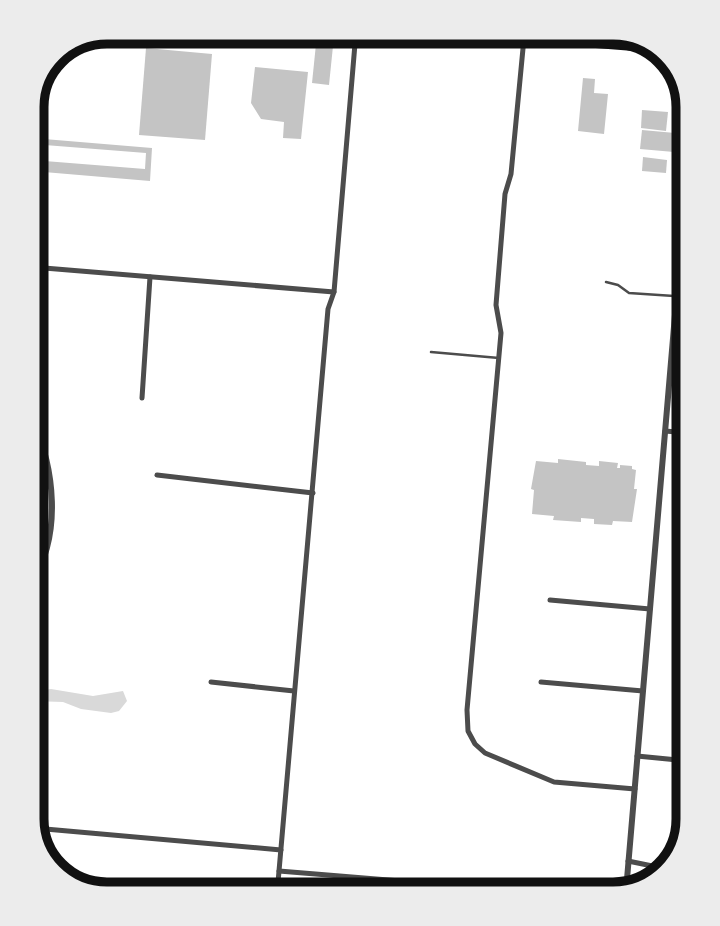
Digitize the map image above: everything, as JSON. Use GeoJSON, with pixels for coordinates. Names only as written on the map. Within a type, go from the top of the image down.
{"type":"FeatureCollection","features":[{"type":"Feature","properties":{"kind":"main road"},"geometry":{"type":"LineString","coordinates":[[597,44],[633,47]]}},
{"type":"Feature","properties":{"kind":"street"},"geometry":{"type":"LineString","coordinates":[[278,882],[328,309],[334,292],[355,44]]}},
{"type":"Feature","properties":{"kind":"street"},"geometry":{"type":"LineString","coordinates":[[523,44],[511,174],[505,194],[497,291],[496,305],[501,333],[467,710],[468,731],[475,744],[485,753],[554,782],[635,789]]}},
{"type":"Feature","properties":{"kind":"street"},"geometry":{"type":"LineString","coordinates":[[44,268],[334,292]]}},
{"type":"Feature","properties":{"kind":"street"},"geometry":{"type":"LineString","coordinates":[[142,398],[150,277]]}},
{"type":"Feature","properties":{"kind":"street"},"geometry":{"type":"LineString","coordinates":[[627,881],[676,308]]}},
{"type":"Feature","properties":{"kind":"street"},"geometry":{"type":"LineString","coordinates":[[666,430],[676,431]]}},
{"type":"Feature","properties":{"kind":"street"},"geometry":{"type":"LineString","coordinates":[[44,453],[51,512],[49,540],[44,555]]}},
{"type":"Feature","properties":{"kind":"street"},"geometry":{"type":"LineString","coordinates":[[158,475],[313,493]]}},
{"type":"Feature","properties":{"kind":"street"},"geometry":{"type":"LineString","coordinates":[[550,600],[650,609]]}},
{"type":"Feature","properties":{"kind":"street"},"geometry":{"type":"LineString","coordinates":[[211,682],[294,691]]}},
{"type":"Feature","properties":{"kind":"street"},"geometry":{"type":"LineString","coordinates":[[541,682],[643,691]]}},
{"type":"Feature","properties":{"kind":"street"},"geometry":{"type":"LineString","coordinates":[[637,756],[676,760]]}},
{"type":"Feature","properties":{"kind":"street"},"geometry":{"type":"LineString","coordinates":[[44,829],[281,850]]}},
{"type":"Feature","properties":{"kind":"street"},"geometry":{"type":"LineString","coordinates":[[628,861],[655,867]]}},
{"type":"Feature","properties":{"kind":"street"},"geometry":{"type":"LineString","coordinates":[[279,871],[412,882]]}},
{"type":"Feature","properties":{"kind":"lane"},"geometry":{"type":"LineString","coordinates":[[606,282],[618,285],[629,293],[676,297]]}},
{"type":"Feature","properties":{"kind":"lane"},"geometry":{"type":"LineString","coordinates":[[431,352],[499,358]]}},
{"type":"Feature","properties":{"kind":"shaded area"},"geometry":{"type":"Polygon","coordinates":[[[44,690],[93,696],[123,691],[127,701],[119,711],[111,713],[81,709],[63,702],[44,701],[44,690]]]}},
{"type":"Feature","properties":{"kind":"building"},"geometry":{"type":"Polygon","coordinates":[[[316,44],[333,46],[329,85],[312,83],[316,44]]]}},
{"type":"Feature","properties":{"kind":"building"},"geometry":{"type":"Polygon","coordinates":[[[146,48],[212,54],[205,140],[139,135],[146,48]]]}},
{"type":"Feature","properties":{"kind":"building"},"geometry":{"type":"Polygon","coordinates":[[[255,67],[308,72],[301,139],[283,138],[284,122],[261,119],[251,103],[255,67]]]}},
{"type":"Feature","properties":{"kind":"building"},"geometry":{"type":"Polygon","coordinates":[[[583,78],[595,79],[594,93],[608,94],[604,134],[578,131],[583,78]]]}},
{"type":"Feature","properties":{"kind":"building"},"geometry":{"type":"Polygon","coordinates":[[[642,110],[668,112],[666,131],[641,128],[642,110]]]}},
{"type":"Feature","properties":{"kind":"building"},"geometry":{"type":"Polygon","coordinates":[[[642,130],[675,133],[674,152],[640,149],[642,130]]]}},
{"type":"Feature","properties":{"kind":"building"},"geometry":{"type":"Polygon","coordinates":[[[44,139],[152,148],[150,181],[44,172],[44,161],[145,169],[146,153],[44,145],[44,139]]]}},
{"type":"Feature","properties":{"kind":"building"},"geometry":{"type":"Polygon","coordinates":[[[643,157],[667,160],[666,173],[642,171],[643,157]]]}},
{"type":"Feature","properties":{"kind":"building"},"geometry":{"type":"Polygon","coordinates":[[[558,459],[599,466],[599,461],[618,463],[617,468],[620,468],[620,465],[632,466],[632,469],[636,470],[634,489],[637,489],[632,522],[594,524],[594,519],[581,518],[581,522],[553,520],[554,516],[532,514],[534,490],[531,489],[536,461],[558,463],[558,459]]]}}]}
